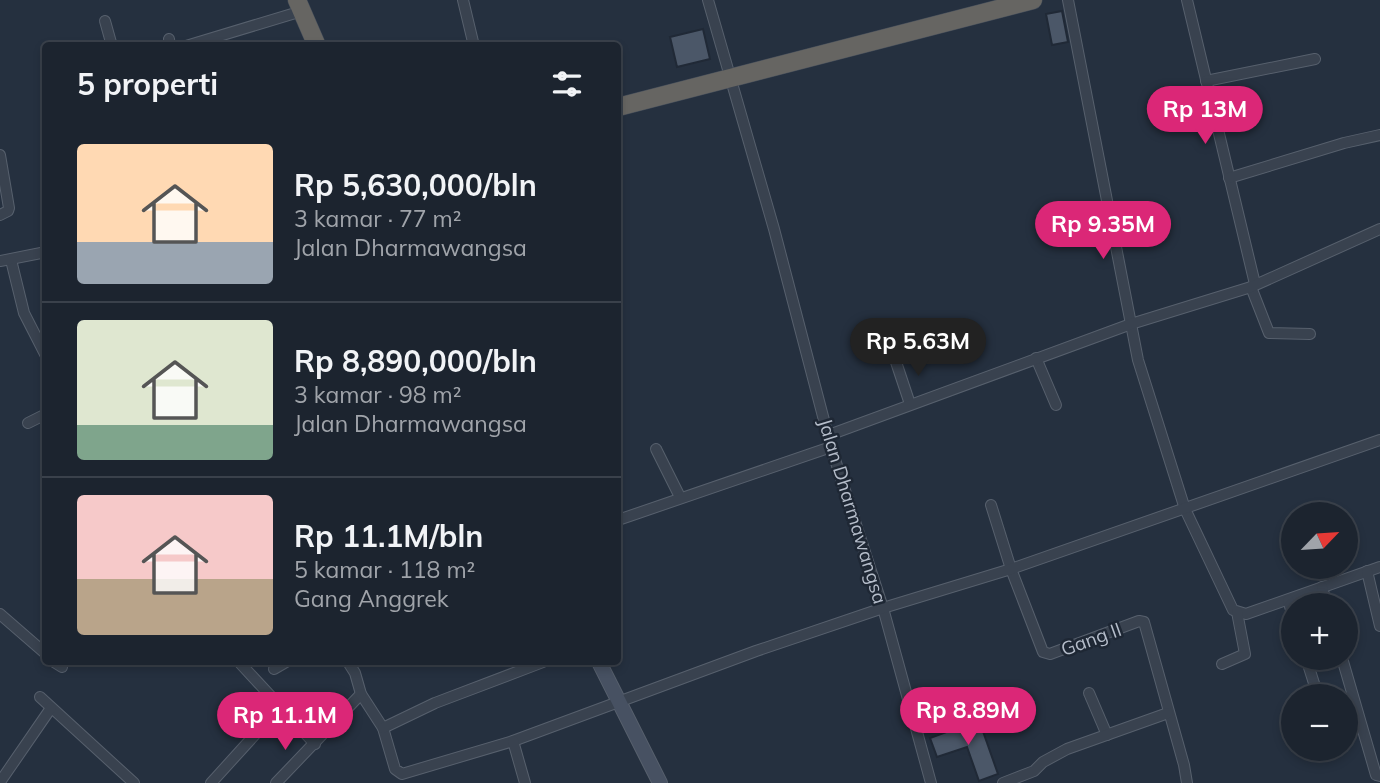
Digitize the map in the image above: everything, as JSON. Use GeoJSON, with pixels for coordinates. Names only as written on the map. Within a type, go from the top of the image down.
{"type":"FeatureCollection","features":[{"type":"Feature","properties":{"kind":"highway"},"geometry":{"type":"LineString","coordinates":[[621,106],[1033,0]]}},
{"type":"Feature","properties":{"kind":"highway"},"geometry":{"type":"LineString","coordinates":[[300,6],[315,42]]}},
{"type":"Feature","properties":{"kind":"main road"},"geometry":{"type":"LineString","coordinates":[[600,665],[660,783]]}},
{"type":"Feature","properties":{"kind":"street"},"geometry":{"type":"LineString","coordinates":[[463,0],[473,42]]}},
{"type":"Feature","properties":{"kind":"street","name":"Jalan Dharmawangsa"},"geometry":{"type":"LineString","coordinates":[[708,0],[774,229],[830,441],[883,608],[931,783]]}},
{"type":"Feature","properties":{"kind":"street"},"geometry":{"type":"LineString","coordinates":[[1068,0],[1138,360],[1185,509],[1233,610],[1246,614],[1281,602]]}},
{"type":"Feature","properties":{"kind":"street"},"geometry":{"type":"LineString","coordinates":[[1188,0],[1253,286],[1269,333],[1310,334]]}},
{"type":"Feature","properties":{"kind":"street"},"geometry":{"type":"LineString","coordinates":[[197,42],[300,6]]}},
{"type":"Feature","properties":{"kind":"street"},"geometry":{"type":"LineString","coordinates":[[105,21],[110,42]]}},
{"type":"Feature","properties":{"kind":"street"},"geometry":{"type":"LineString","coordinates":[[1206,81],[1315,59]]}},
{"type":"Feature","properties":{"kind":"street"},"geometry":{"type":"LineString","coordinates":[[1229,178],[1343,143],[1380,135]]}},
{"type":"Feature","properties":{"kind":"street"},"geometry":{"type":"LineString","coordinates":[[0,155],[9,208],[0,215]]}},
{"type":"Feature","properties":{"kind":"street"},"geometry":{"type":"LineString","coordinates":[[621,519],[830,441],[910,404],[1131,324],[1253,286],[1380,229]]}},
{"type":"Feature","properties":{"kind":"street"},"geometry":{"type":"LineString","coordinates":[[42,253],[6,260],[24,313],[42,348]]}},
{"type":"Feature","properties":{"kind":"street"},"geometry":{"type":"LineString","coordinates":[[1036,358],[1056,405]]}},
{"type":"Feature","properties":{"kind":"street"},"geometry":{"type":"LineString","coordinates":[[896,362],[910,404]]}},
{"type":"Feature","properties":{"kind":"street"},"geometry":{"type":"LineString","coordinates":[[28,423],[42,416]]}},
{"type":"Feature","properties":{"kind":"street"},"geometry":{"type":"LineString","coordinates":[[350,665],[361,694],[383,728],[395,769],[402,774],[513,741],[618,701],[883,608],[1011,569],[1380,440]]}},
{"type":"Feature","properties":{"kind":"street"},"geometry":{"type":"LineString","coordinates":[[656,449],[680,497]]}},
{"type":"Feature","properties":{"kind":"street"},"geometry":{"type":"LineString","coordinates":[[991,505],[1011,569]]}},
{"type":"Feature","properties":{"kind":"street"},"geometry":{"type":"LineString","coordinates":[[1306,593],[1380,567]]}},
{"type":"Feature","properties":{"kind":"street","name":"Gang II"},"geometry":{"type":"LineString","coordinates":[[1011,569],[1041,650],[1045,653],[1059,651],[1139,621],[1144,622],[1187,783]]}},
{"type":"Feature","properties":{"kind":"street"},"geometry":{"type":"LineString","coordinates":[[1367,571],[1380,626]]}},
{"type":"Feature","properties":{"kind":"street"},"geometry":{"type":"LineString","coordinates":[[1322,587],[1324,593]]}},
{"type":"Feature","properties":{"kind":"street"},"geometry":{"type":"LineString","coordinates":[[1222,664],[1245,654],[1237,612]]}},
{"type":"Feature","properties":{"kind":"street"},"geometry":{"type":"LineString","coordinates":[[0,614],[42,651]]}},
{"type":"Feature","properties":{"kind":"street"},"geometry":{"type":"LineString","coordinates":[[242,665],[315,744]]}},
{"type":"Feature","properties":{"kind":"street"},"geometry":{"type":"LineString","coordinates":[[274,669],[281,665]]}},
{"type":"Feature","properties":{"kind":"street"},"geometry":{"type":"LineString","coordinates":[[383,728],[435,703],[535,665]]}},
{"type":"Feature","properties":{"kind":"street"},"geometry":{"type":"LineString","coordinates":[[1345,670],[1376,775],[1380,776]]}},
{"type":"Feature","properties":{"kind":"street"},"geometry":{"type":"LineString","coordinates":[[1089,693],[1107,735]]}},
{"type":"Feature","properties":{"kind":"street"},"geometry":{"type":"LineString","coordinates":[[276,783],[361,694]]}},
{"type":"Feature","properties":{"kind":"street"},"geometry":{"type":"LineString","coordinates":[[40,697],[134,783]]}},
{"type":"Feature","properties":{"kind":"street"},"geometry":{"type":"LineString","coordinates":[[211,783],[281,706]]}},
{"type":"Feature","properties":{"kind":"street"},"geometry":{"type":"LineString","coordinates":[[0,782],[51,708]]}},
{"type":"Feature","properties":{"kind":"street"},"geometry":{"type":"LineString","coordinates":[[1003,783],[1034,771],[1043,762],[1067,749],[1168,713]]}},
{"type":"Feature","properties":{"kind":"street"},"geometry":{"type":"LineString","coordinates":[[513,741],[525,783]]}},
{"type":"Feature","properties":{"kind":"building"},"geometry":{"type":"Polygon","coordinates":[[[1062,11],[1068,42],[1052,45],[1046,14],[1062,11]]]}},
{"type":"Feature","properties":{"kind":"building"},"geometry":{"type":"Polygon","coordinates":[[[703,29],[710,59],[677,67],[670,37],[703,29]]]}},
{"type":"Feature","properties":{"kind":"building"},"geometry":{"type":"Polygon","coordinates":[[[979,720],[998,774],[979,781],[967,747],[937,757],[930,738],[979,720]]]}}]}
